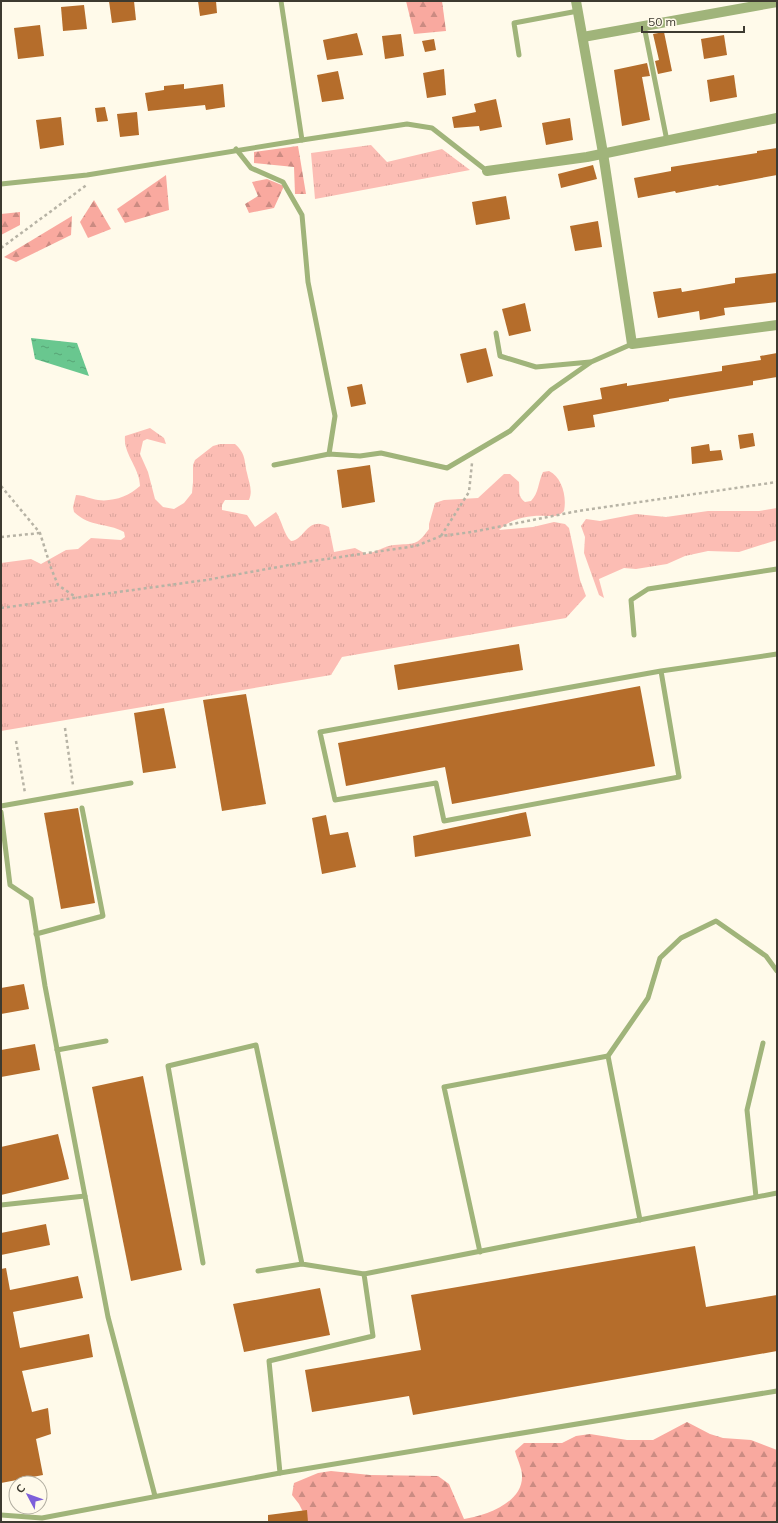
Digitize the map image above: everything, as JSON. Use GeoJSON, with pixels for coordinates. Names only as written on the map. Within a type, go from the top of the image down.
{"type":"FeatureCollection","features":[{"type":"Feature","properties":{"kind":"street"},"geometry":{"type":"LineString","coordinates":[[583,37],[777,2]]}},
{"type":"Feature","properties":{"kind":"street"},"geometry":{"type":"LineString","coordinates":[[577,6],[603,153],[632,344],[777,325]]}},
{"type":"Feature","properties":{"kind":"street"},"geometry":{"type":"LineString","coordinates":[[487,171],[603,153],[777,118]]}},
{"type":"Feature","properties":{"kind":"lane"},"geometry":{"type":"LineString","coordinates":[[281,1],[302,140]]}},
{"type":"Feature","properties":{"kind":"lane"},"geometry":{"type":"LineString","coordinates":[[519,55],[514,23],[577,6]]}},
{"type":"Feature","properties":{"kind":"lane"},"geometry":{"type":"LineString","coordinates":[[644,26],[667,141]]}},
{"type":"Feature","properties":{"kind":"lane"},"geometry":{"type":"LineString","coordinates":[[1,184],[104,172],[236,149],[407,124],[432,128],[487,171]]}},
{"type":"Feature","properties":{"kind":"lane"},"geometry":{"type":"LineString","coordinates":[[236,149],[251,168],[283,182],[302,215],[308,282],[315,311],[334,416],[329,454]]}},
{"type":"Feature","properties":{"kind":"lane"},"geometry":{"type":"LineString","coordinates":[[496,333],[500,356],[536,367],[591,362]]}},
{"type":"Feature","properties":{"kind":"lane"},"geometry":{"type":"LineString","coordinates":[[274,464],[329,454],[360,456],[381,453],[447,468],[510,430],[552,390],[591,362],[632,344]]}},
{"type":"Feature","properties":{"kind":"lane"},"geometry":{"type":"LineString","coordinates":[[634,636],[631,600],[648,589],[777,569]]}},
{"type":"Feature","properties":{"kind":"lane"},"geometry":{"type":"LineString","coordinates":[[661,671],[679,777],[444,821],[436,783],[335,800],[320,732],[661,671],[777,654]]}},
{"type":"Feature","properties":{"kind":"lane"},"geometry":{"type":"LineString","coordinates":[[1,806],[131,783]]}},
{"type":"Feature","properties":{"kind":"lane"},"geometry":{"type":"LineString","coordinates":[[36,934],[103,916],[82,808]]}},
{"type":"Feature","properties":{"kind":"lane"},"geometry":{"type":"LineString","coordinates":[[1,812],[10,885],[31,899],[57,1050],[108,1317],[155,1496]]}},
{"type":"Feature","properties":{"kind":"lane"},"geometry":{"type":"LineString","coordinates":[[480,1252],[444,1087],[608,1056],[648,998],[660,958],[681,938],[716,921],[766,956],[777,971]]}},
{"type":"Feature","properties":{"kind":"lane"},"geometry":{"type":"LineString","coordinates":[[57,1050],[106,1041]]}},
{"type":"Feature","properties":{"kind":"lane"},"geometry":{"type":"LineString","coordinates":[[756,1197],[747,1110],[763,1043]]}},
{"type":"Feature","properties":{"kind":"lane"},"geometry":{"type":"LineString","coordinates":[[203,1263],[168,1066],[256,1045],[302,1264]]}},
{"type":"Feature","properties":{"kind":"lane"},"geometry":{"type":"LineString","coordinates":[[608,1056],[640,1220]]}},
{"type":"Feature","properties":{"kind":"lane"},"geometry":{"type":"LineString","coordinates":[[258,1271],[302,1264],[364,1274],[777,1194]]}},
{"type":"Feature","properties":{"kind":"lane"},"geometry":{"type":"LineString","coordinates":[[1,1206],[85,1196]]}},
{"type":"Feature","properties":{"kind":"lane"},"geometry":{"type":"LineString","coordinates":[[280,1473],[269,1361],[373,1336],[364,1274]]}},
{"type":"Feature","properties":{"kind":"lane"},"geometry":{"type":"LineString","coordinates":[[1,1515],[42,1520],[155,1496],[280,1473],[777,1391]]}},
{"type":"Feature","properties":{"kind":"path"},"geometry":{"type":"LineString","coordinates":[[1,248],[104,172]]}},
{"type":"Feature","properties":{"kind":"path"},"geometry":{"type":"LineString","coordinates":[[441,536],[469,492],[473,453]]}},
{"type":"Feature","properties":{"kind":"path"},"geometry":{"type":"LineString","coordinates":[[1,608],[206,580],[306,562],[416,546],[441,536],[472,532],[578,511],[777,482]]}},
{"type":"Feature","properties":{"kind":"path"},"geometry":{"type":"LineString","coordinates":[[1,486],[40,533],[50,568],[58,585],[77,598]]}},
{"type":"Feature","properties":{"kind":"path"},"geometry":{"type":"LineString","coordinates":[[1,536],[40,533]]}},
{"type":"Feature","properties":{"kind":"path"},"geometry":{"type":"LineString","coordinates":[[65,728],[74,793]]}},
{"type":"Feature","properties":{"kind":"path"},"geometry":{"type":"LineString","coordinates":[[16,740],[25,802]]}},
{"type":"Feature","properties":{"kind":"green space"},"geometry":{"type":"Polygon","coordinates":[[[406,1],[442,1],[446,31],[414,34],[406,1]]]}},
{"type":"Feature","properties":{"kind":"green space"},"geometry":{"type":"Polygon","coordinates":[[[371,145],[387,162],[442,149],[470,170],[315,199],[311,153],[371,145]]]}},
{"type":"Feature","properties":{"kind":"green space"},"geometry":{"type":"Polygon","coordinates":[[[298,146],[306,194],[295,194],[294,167],[254,163],[254,152],[298,146]]]}},
{"type":"Feature","properties":{"kind":"green space"},"geometry":{"type":"Polygon","coordinates":[[[166,175],[169,210],[125,223],[117,209],[166,175]]]}},
{"type":"Feature","properties":{"kind":"green space"},"geometry":{"type":"Polygon","coordinates":[[[267,179],[284,186],[274,208],[249,213],[245,204],[258,196],[252,182],[267,179]]]}},
{"type":"Feature","properties":{"kind":"green space"},"geometry":{"type":"Polygon","coordinates":[[[94,200],[111,229],[88,238],[80,222],[94,200]]]}},
{"type":"Feature","properties":{"kind":"green space"},"geometry":{"type":"Polygon","coordinates":[[[20,212],[20,225],[1,235],[1,214],[20,212]]]}},
{"type":"Feature","properties":{"kind":"green space"},"geometry":{"type":"Polygon","coordinates":[[[72,216],[71,235],[16,262],[4,257],[72,216]]]}},
{"type":"Feature","properties":{"kind":"green space"},"geometry":{"type":"Polygon","coordinates":[[[150,428],[164,438],[166,444],[147,439],[143,441],[140,454],[148,472],[155,499],[163,507],[174,509],[184,503],[192,493],[193,465],[195,460],[213,446],[220,444],[235,444],[244,457],[251,493],[249,500],[225,500],[222,505],[222,510],[247,515],[255,527],[276,512],[291,541],[300,536],[311,526],[322,524],[329,527],[334,552],[355,548],[366,554],[391,546],[414,543],[421,539],[429,529],[435,503],[444,500],[478,498],[504,474],[510,474],[519,482],[519,493],[522,500],[525,502],[531,501],[536,494],[543,472],[549,471],[554,474],[562,488],[565,500],[564,511],[556,516],[534,516],[521,518],[509,523],[499,530],[533,527],[554,522],[565,524],[569,528],[580,580],[586,596],[566,618],[342,657],[331,675],[1,731],[1,563],[31,559],[41,564],[66,550],[78,549],[91,538],[121,540],[125,537],[124,532],[93,523],[80,517],[74,512],[73,507],[76,495],[98,500],[109,500],[131,493],[140,486],[137,473],[126,449],[125,436],[150,428]]]}},
{"type":"Feature","properties":{"kind":"green space"},"geometry":{"type":"Polygon","coordinates":[[[777,508],[777,540],[739,552],[708,551],[685,556],[667,564],[636,569],[624,568],[599,579],[604,598],[599,595],[584,553],[585,537],[581,526],[586,519],[600,521],[636,514],[666,517],[708,511],[759,511],[777,508]]]}},
{"type":"Feature","properties":{"kind":"green space"},"geometry":{"type":"Polygon","coordinates":[[[687,1422],[710,1434],[723,1438],[751,1440],[777,1450],[777,1522],[308,1522],[299,1504],[292,1495],[294,1483],[318,1473],[331,1471],[370,1475],[438,1476],[449,1484],[464,1519],[492,1511],[510,1501],[516,1494],[521,1485],[522,1473],[515,1451],[524,1443],[562,1443],[576,1436],[590,1434],[627,1440],[653,1440],[687,1422]]]}},
{"type":"Feature","properties":{"kind":"water"},"geometry":{"type":"Polygon","coordinates":[[[31,338],[77,343],[89,376],[35,359],[31,338]]]}},
{"type":"Feature","properties":{"kind":"building"},"geometry":{"type":"Polygon","coordinates":[[[109,1],[134,1],[136,20],[112,23],[109,1]]]}},
{"type":"Feature","properties":{"kind":"building"},"geometry":{"type":"Polygon","coordinates":[[[198,1],[216,1],[217,13],[200,16],[198,1]]]}},
{"type":"Feature","properties":{"kind":"building"},"geometry":{"type":"Polygon","coordinates":[[[84,5],[87,29],[63,31],[61,7],[84,5]]]}},
{"type":"Feature","properties":{"kind":"building"},"geometry":{"type":"Polygon","coordinates":[[[40,25],[44,56],[18,59],[14,28],[40,25]]]}},
{"type":"Feature","properties":{"kind":"building"},"geometry":{"type":"Polygon","coordinates":[[[664,32],[672,71],[658,74],[655,61],[659,60],[653,34],[664,32]]]}},
{"type":"Feature","properties":{"kind":"building"},"geometry":{"type":"Polygon","coordinates":[[[357,33],[363,55],[327,60],[323,40],[357,33]]]}},
{"type":"Feature","properties":{"kind":"building"},"geometry":{"type":"Polygon","coordinates":[[[401,34],[404,56],[385,59],[382,36],[401,34]]]}},
{"type":"Feature","properties":{"kind":"building"},"geometry":{"type":"Polygon","coordinates":[[[724,35],[727,55],[704,59],[701,39],[724,35]]]}},
{"type":"Feature","properties":{"kind":"building"},"geometry":{"type":"Polygon","coordinates":[[[434,39],[436,50],[425,52],[422,41],[434,39]]]}},
{"type":"Feature","properties":{"kind":"building"},"geometry":{"type":"Polygon","coordinates":[[[647,63],[650,76],[642,77],[650,120],[622,126],[614,70],[647,63]]]}},
{"type":"Feature","properties":{"kind":"building"},"geometry":{"type":"Polygon","coordinates":[[[444,69],[446,95],[427,98],[423,73],[444,69]]]}},
{"type":"Feature","properties":{"kind":"building"},"geometry":{"type":"Polygon","coordinates":[[[338,71],[344,99],[322,102],[317,75],[338,71]]]}},
{"type":"Feature","properties":{"kind":"building"},"geometry":{"type":"Polygon","coordinates":[[[734,75],[737,97],[710,102],[707,80],[734,75]]]}},
{"type":"Feature","properties":{"kind":"building"},"geometry":{"type":"Polygon","coordinates":[[[184,84],[184,89],[223,84],[225,107],[206,110],[205,105],[148,111],[145,93],[164,90],[164,86],[184,84]]]}},
{"type":"Feature","properties":{"kind":"building"},"geometry":{"type":"Polygon","coordinates":[[[496,99],[502,127],[480,131],[479,126],[454,128],[452,117],[476,112],[474,104],[496,99]]]}},
{"type":"Feature","properties":{"kind":"building"},"geometry":{"type":"Polygon","coordinates":[[[105,107],[108,121],[97,122],[95,108],[105,107]]]}},
{"type":"Feature","properties":{"kind":"building"},"geometry":{"type":"Polygon","coordinates":[[[137,112],[139,135],[120,137],[117,114],[137,112]]]}},
{"type":"Feature","properties":{"kind":"building"},"geometry":{"type":"Polygon","coordinates":[[[61,117],[64,145],[40,149],[36,120],[61,117]]]}},
{"type":"Feature","properties":{"kind":"building"},"geometry":{"type":"Polygon","coordinates":[[[570,118],[573,140],[546,145],[542,123],[570,118]]]}},
{"type":"Feature","properties":{"kind":"building"},"geometry":{"type":"Polygon","coordinates":[[[777,148],[777,175],[719,186],[676,193],[675,191],[638,198],[634,178],[671,171],[671,167],[757,153],[757,151],[777,148]]]}},
{"type":"Feature","properties":{"kind":"building"},"geometry":{"type":"Polygon","coordinates":[[[593,165],[597,179],[561,188],[558,174],[593,165]]]}},
{"type":"Feature","properties":{"kind":"building"},"geometry":{"type":"Polygon","coordinates":[[[506,196],[510,219],[476,225],[472,202],[506,196]]]}},
{"type":"Feature","properties":{"kind":"building"},"geometry":{"type":"Polygon","coordinates":[[[598,221],[602,247],[575,251],[570,226],[598,221]]]}},
{"type":"Feature","properties":{"kind":"building"},"geometry":{"type":"Polygon","coordinates":[[[777,273],[777,302],[724,308],[725,315],[700,320],[699,311],[658,318],[653,292],[681,288],[682,292],[735,283],[735,278],[777,273]]]}},
{"type":"Feature","properties":{"kind":"building"},"geometry":{"type":"Polygon","coordinates":[[[525,303],[531,331],[509,336],[502,309],[525,303]]]}},
{"type":"Feature","properties":{"kind":"building"},"geometry":{"type":"Polygon","coordinates":[[[486,348],[493,376],[467,383],[460,354],[486,348]]]}},
{"type":"Feature","properties":{"kind":"building"},"geometry":{"type":"Polygon","coordinates":[[[777,353],[777,377],[753,381],[753,385],[669,399],[669,401],[593,415],[595,427],[568,431],[563,406],[602,399],[600,388],[627,383],[627,386],[722,371],[722,366],[761,360],[760,356],[777,353]]]}},
{"type":"Feature","properties":{"kind":"building"},"geometry":{"type":"Polygon","coordinates":[[[362,384],[366,404],[351,407],[347,387],[362,384]]]}},
{"type":"Feature","properties":{"kind":"building"},"geometry":{"type":"Polygon","coordinates":[[[753,433],[755,446],[740,449],[738,435],[753,433]]]}},
{"type":"Feature","properties":{"kind":"building"},"geometry":{"type":"Polygon","coordinates":[[[709,444],[710,451],[721,450],[723,460],[692,464],[691,447],[709,444]]]}},
{"type":"Feature","properties":{"kind":"building"},"geometry":{"type":"Polygon","coordinates":[[[370,465],[375,502],[342,508],[337,470],[370,465]]]}},
{"type":"Feature","properties":{"kind":"building"},"geometry":{"type":"Polygon","coordinates":[[[519,644],[523,670],[398,690],[394,665],[519,644]]]}},
{"type":"Feature","properties":{"kind":"building"},"geometry":{"type":"Polygon","coordinates":[[[640,686],[655,766],[452,804],[445,767],[346,786],[338,743],[640,686]]]}},
{"type":"Feature","properties":{"kind":"building"},"geometry":{"type":"Polygon","coordinates":[[[246,694],[266,804],[222,811],[203,700],[246,694]]]}},
{"type":"Feature","properties":{"kind":"building"},"geometry":{"type":"Polygon","coordinates":[[[164,708],[176,768],[143,773],[134,713],[164,708]]]}},
{"type":"Feature","properties":{"kind":"building"},"geometry":{"type":"Polygon","coordinates":[[[78,808],[95,903],[61,909],[44,813],[78,808]]]}},
{"type":"Feature","properties":{"kind":"building"},"geometry":{"type":"Polygon","coordinates":[[[526,812],[531,836],[415,857],[413,836],[526,812]]]}},
{"type":"Feature","properties":{"kind":"building"},"geometry":{"type":"Polygon","coordinates":[[[326,815],[330,835],[348,832],[356,867],[322,874],[312,818],[326,815]]]}},
{"type":"Feature","properties":{"kind":"building"},"geometry":{"type":"Polygon","coordinates":[[[24,984],[29,1009],[1,1014],[1,988],[24,984]]]}},
{"type":"Feature","properties":{"kind":"building"},"geometry":{"type":"Polygon","coordinates":[[[35,1044],[40,1070],[1,1077],[1,1050],[35,1044]]]}},
{"type":"Feature","properties":{"kind":"building"},"geometry":{"type":"Polygon","coordinates":[[[143,1076],[182,1270],[131,1281],[92,1087],[143,1076]]]}},
{"type":"Feature","properties":{"kind":"building"},"geometry":{"type":"Polygon","coordinates":[[[58,1134],[69,1179],[1,1195],[1,1147],[58,1134]]]}},
{"type":"Feature","properties":{"kind":"building"},"geometry":{"type":"Polygon","coordinates":[[[46,1224],[50,1245],[1,1255],[1,1233],[46,1224]]]}},
{"type":"Feature","properties":{"kind":"building"},"geometry":{"type":"Polygon","coordinates":[[[695,1246],[706,1307],[777,1295],[777,1351],[413,1415],[409,1396],[312,1412],[305,1370],[421,1350],[411,1295],[695,1246]]]}},
{"type":"Feature","properties":{"kind":"building"},"geometry":{"type":"Polygon","coordinates":[[[6,1268],[10,1290],[78,1276],[83,1298],[13,1312],[20,1348],[89,1334],[93,1357],[22,1371],[32,1412],[48,1408],[51,1434],[36,1439],[43,1475],[8,1475],[8,1482],[1,1483],[1,1269],[6,1268]]]}},
{"type":"Feature","properties":{"kind":"building"},"geometry":{"type":"Polygon","coordinates":[[[320,1288],[330,1335],[244,1352],[233,1304],[320,1288]]]}},
{"type":"Feature","properties":{"kind":"building"},"geometry":{"type":"Polygon","coordinates":[[[307,1510],[308,1522],[268,1522],[268,1515],[307,1510]]]}}]}
